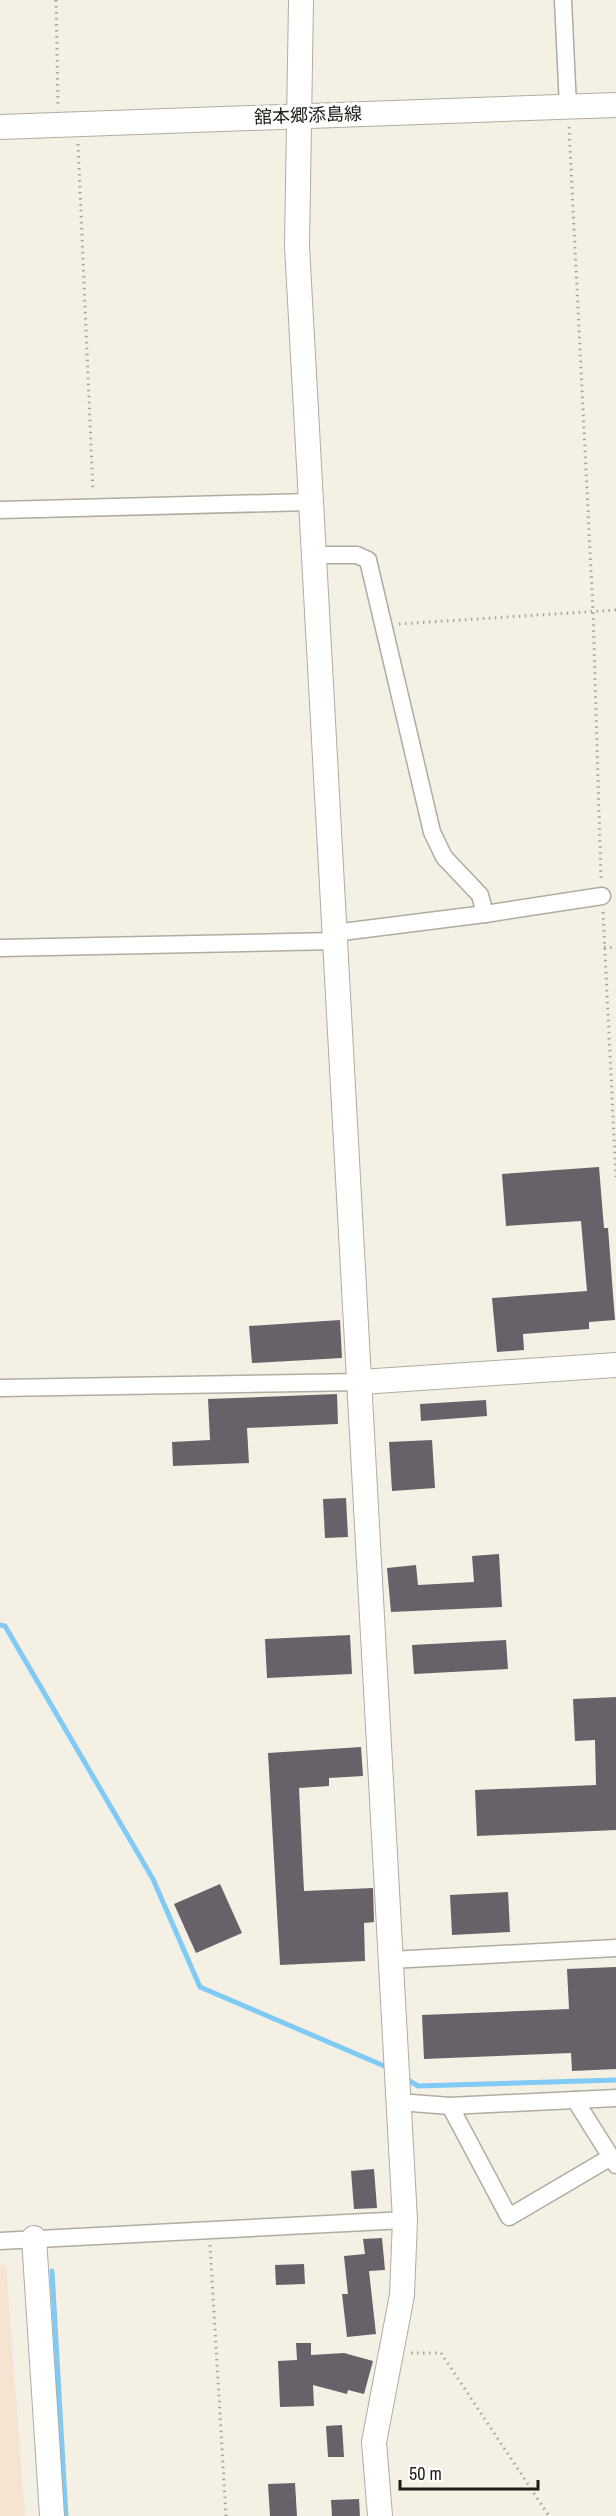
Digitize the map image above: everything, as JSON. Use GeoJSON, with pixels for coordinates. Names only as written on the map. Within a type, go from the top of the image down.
{"type":"FeatureCollection","features":[{"type":"Feature","properties":{"kind":"street"},"geometry":{"type":"LineString","coordinates":[[301,0],[297,246],[309,502],[361,1382],[405,2220],[402,2295],[374,2442],[380,2516]]}},
{"type":"Feature","properties":{"kind":"street"},"geometry":{"type":"LineString","coordinates":[[563,0],[568,107]]}},
{"type":"Feature","properties":{"kind":"street","name":"舘本郷添島線"},"geometry":{"type":"LineString","coordinates":[[0,126],[616,105]]}},
{"type":"Feature","properties":{"kind":"street"},"geometry":{"type":"LineString","coordinates":[[0,510],[309,502]]}},
{"type":"Feature","properties":{"kind":"street"},"geometry":{"type":"LineString","coordinates":[[313,555],[357,555],[369,560],[432,832],[444,857],[480,895],[485,914]]}},
{"type":"Feature","properties":{"kind":"street"},"geometry":{"type":"LineString","coordinates":[[0,948],[334,937],[602,896]]}},
{"type":"Feature","properties":{"kind":"street"},"geometry":{"type":"LineString","coordinates":[[0,1388],[361,1382],[616,1365]]}},
{"type":"Feature","properties":{"kind":"street"},"geometry":{"type":"LineString","coordinates":[[390,1960],[616,1948]]}},
{"type":"Feature","properties":{"kind":"street"},"geometry":{"type":"LineString","coordinates":[[399,2102],[450,2106],[616,2098]]}},
{"type":"Feature","properties":{"kind":"street"},"geometry":{"type":"LineString","coordinates":[[450,2106],[509,2217],[614,2161],[575,2100]]}},
{"type":"Feature","properties":{"kind":"street"},"geometry":{"type":"LineString","coordinates":[[0,2241],[405,2220]]}},
{"type":"Feature","properties":{"kind":"street"},"geometry":{"type":"LineString","coordinates":[[34,2238],[52,2516]]}},
{"type":"Feature","properties":{"kind":"path"},"geometry":{"type":"LineString","coordinates":[[56,0],[68,124],[93,507]]}},
{"type":"Feature","properties":{"kind":"path"},"geometry":{"type":"LineString","coordinates":[[568,107],[593,611],[604,947],[616,1177]]}},
{"type":"Feature","properties":{"kind":"path"},"geometry":{"type":"LineString","coordinates":[[383,626],[616,610]]}},
{"type":"Feature","properties":{"kind":"path"},"geometry":{"type":"LineString","coordinates":[[604,947],[616,948]]}},
{"type":"Feature","properties":{"kind":"path"},"geometry":{"type":"LineString","coordinates":[[209,2230],[226,2516]]}},
{"type":"Feature","properties":{"kind":"path"},"geometry":{"type":"LineString","coordinates":[[391,2353],[441,2353],[549,2516]]}},
{"type":"Feature","properties":{"kind":"shaded area"},"geometry":{"type":"Polygon","coordinates":[[[6,2264],[25,2516],[0,2516],[0,2265],[6,2264]]]}},
{"type":"Feature","properties":{"kind":"building"},"geometry":{"type":"Polygon","coordinates":[[[599,1167],[604,1228],[608,1228],[615,1320],[589,1322],[589,1329],[523,1334],[524,1350],[497,1352],[492,1298],[587,1291],[581,1221],[506,1226],[502,1174],[599,1167]]]}},
{"type":"Feature","properties":{"kind":"building"},"geometry":{"type":"Polygon","coordinates":[[[340,1320],[342,1358],[252,1363],[249,1326],[340,1320]]]}},
{"type":"Feature","properties":{"kind":"building"},"geometry":{"type":"Polygon","coordinates":[[[337,1394],[338,1424],[247,1428],[249,1463],[173,1466],[172,1442],[210,1440],[208,1399],[337,1394]]]}},
{"type":"Feature","properties":{"kind":"building"},"geometry":{"type":"Polygon","coordinates":[[[486,1400],[487,1416],[421,1421],[420,1404],[486,1400]]]}},
{"type":"Feature","properties":{"kind":"building"},"geometry":{"type":"Polygon","coordinates":[[[432,1440],[435,1488],[392,1491],[389,1442],[432,1440]]]}},
{"type":"Feature","properties":{"kind":"building"},"geometry":{"type":"Polygon","coordinates":[[[346,1498],[348,1537],[325,1538],[323,1499],[346,1498]]]}},
{"type":"Feature","properties":{"kind":"building"},"geometry":{"type":"Polygon","coordinates":[[[499,1554],[502,1607],[391,1612],[387,1568],[416,1565],[418,1585],[474,1582],[472,1556],[499,1554]]]}},
{"type":"Feature","properties":{"kind":"building"},"geometry":{"type":"Polygon","coordinates":[[[350,1635],[352,1674],[267,1678],[265,1639],[350,1635]]]}},
{"type":"Feature","properties":{"kind":"building"},"geometry":{"type":"Polygon","coordinates":[[[506,1640],[508,1669],[414,1674],[412,1645],[506,1640]]]}},
{"type":"Feature","properties":{"kind":"building"},"geometry":{"type":"Polygon","coordinates":[[[616,1697],[616,1830],[477,1836],[475,1790],[596,1785],[595,1740],[575,1741],[573,1699],[616,1697]]]}},
{"type":"Feature","properties":{"kind":"building"},"geometry":{"type":"Polygon","coordinates":[[[361,1747],[363,1776],[329,1778],[329,1786],[299,1788],[304,1891],[373,1888],[374,1922],[364,1923],[365,1961],[280,1965],[268,1753],[361,1747]]]}},
{"type":"Feature","properties":{"kind":"building"},"geometry":{"type":"Polygon","coordinates":[[[220,1884],[242,1933],[196,1953],[174,1904],[220,1884]]]}},
{"type":"Feature","properties":{"kind":"building"},"geometry":{"type":"Polygon","coordinates":[[[508,1892],[510,1932],[452,1935],[450,1895],[508,1892]]]}},
{"type":"Feature","properties":{"kind":"building"},"geometry":{"type":"Polygon","coordinates":[[[616,1967],[616,2069],[572,2071],[571,2053],[424,2059],[422,2015],[569,2009],[567,1969],[616,1967]]]}},
{"type":"Feature","properties":{"kind":"building"},"geometry":{"type":"Polygon","coordinates":[[[374,2169],[377,2208],[354,2209],[351,2171],[374,2169]]]}},
{"type":"Feature","properties":{"kind":"building"},"geometry":{"type":"Polygon","coordinates":[[[382,2238],[385,2270],[369,2271],[376,2334],[347,2337],[342,2294],[348,2294],[344,2256],[365,2254],[363,2239],[382,2238]]]}},
{"type":"Feature","properties":{"kind":"building"},"geometry":{"type":"Polygon","coordinates":[[[304,2264],[305,2284],[276,2285],[275,2265],[304,2264]]]}},
{"type":"Feature","properties":{"kind":"building"},"geometry":{"type":"Polygon","coordinates":[[[296,2343],[311,2343],[311,2355],[344,2353],[373,2361],[364,2394],[348,2390],[347,2394],[313,2385],[314,2406],[280,2407],[278,2361],[297,2360],[296,2343]]]}},
{"type":"Feature","properties":{"kind":"building"},"geometry":{"type":"Polygon","coordinates":[[[342,2425],[344,2457],[328,2457],[326,2426],[342,2425]]]}},
{"type":"Feature","properties":{"kind":"building"},"geometry":{"type":"Polygon","coordinates":[[[295,2483],[297,2516],[270,2516],[268,2484],[295,2483]]]}},
{"type":"Feature","properties":{"kind":"building"},"geometry":{"type":"Polygon","coordinates":[[[359,2499],[360,2516],[332,2516],[331,2500],[359,2499]]]}},
{"type":"Feature","properties":{"kind":"waterway"},"geometry":{"type":"LineString","coordinates":[[0,1625],[5,1626],[153,1879],[200,1987],[389,2068]]}},
{"type":"Feature","properties":{"kind":"waterway"},"geometry":{"type":"LineString","coordinates":[[405,2078],[418,2086],[616,2080]]}},
{"type":"Feature","properties":{"kind":"waterway"},"geometry":{"type":"LineString","coordinates":[[52,2271],[66,2516]]}}]}
